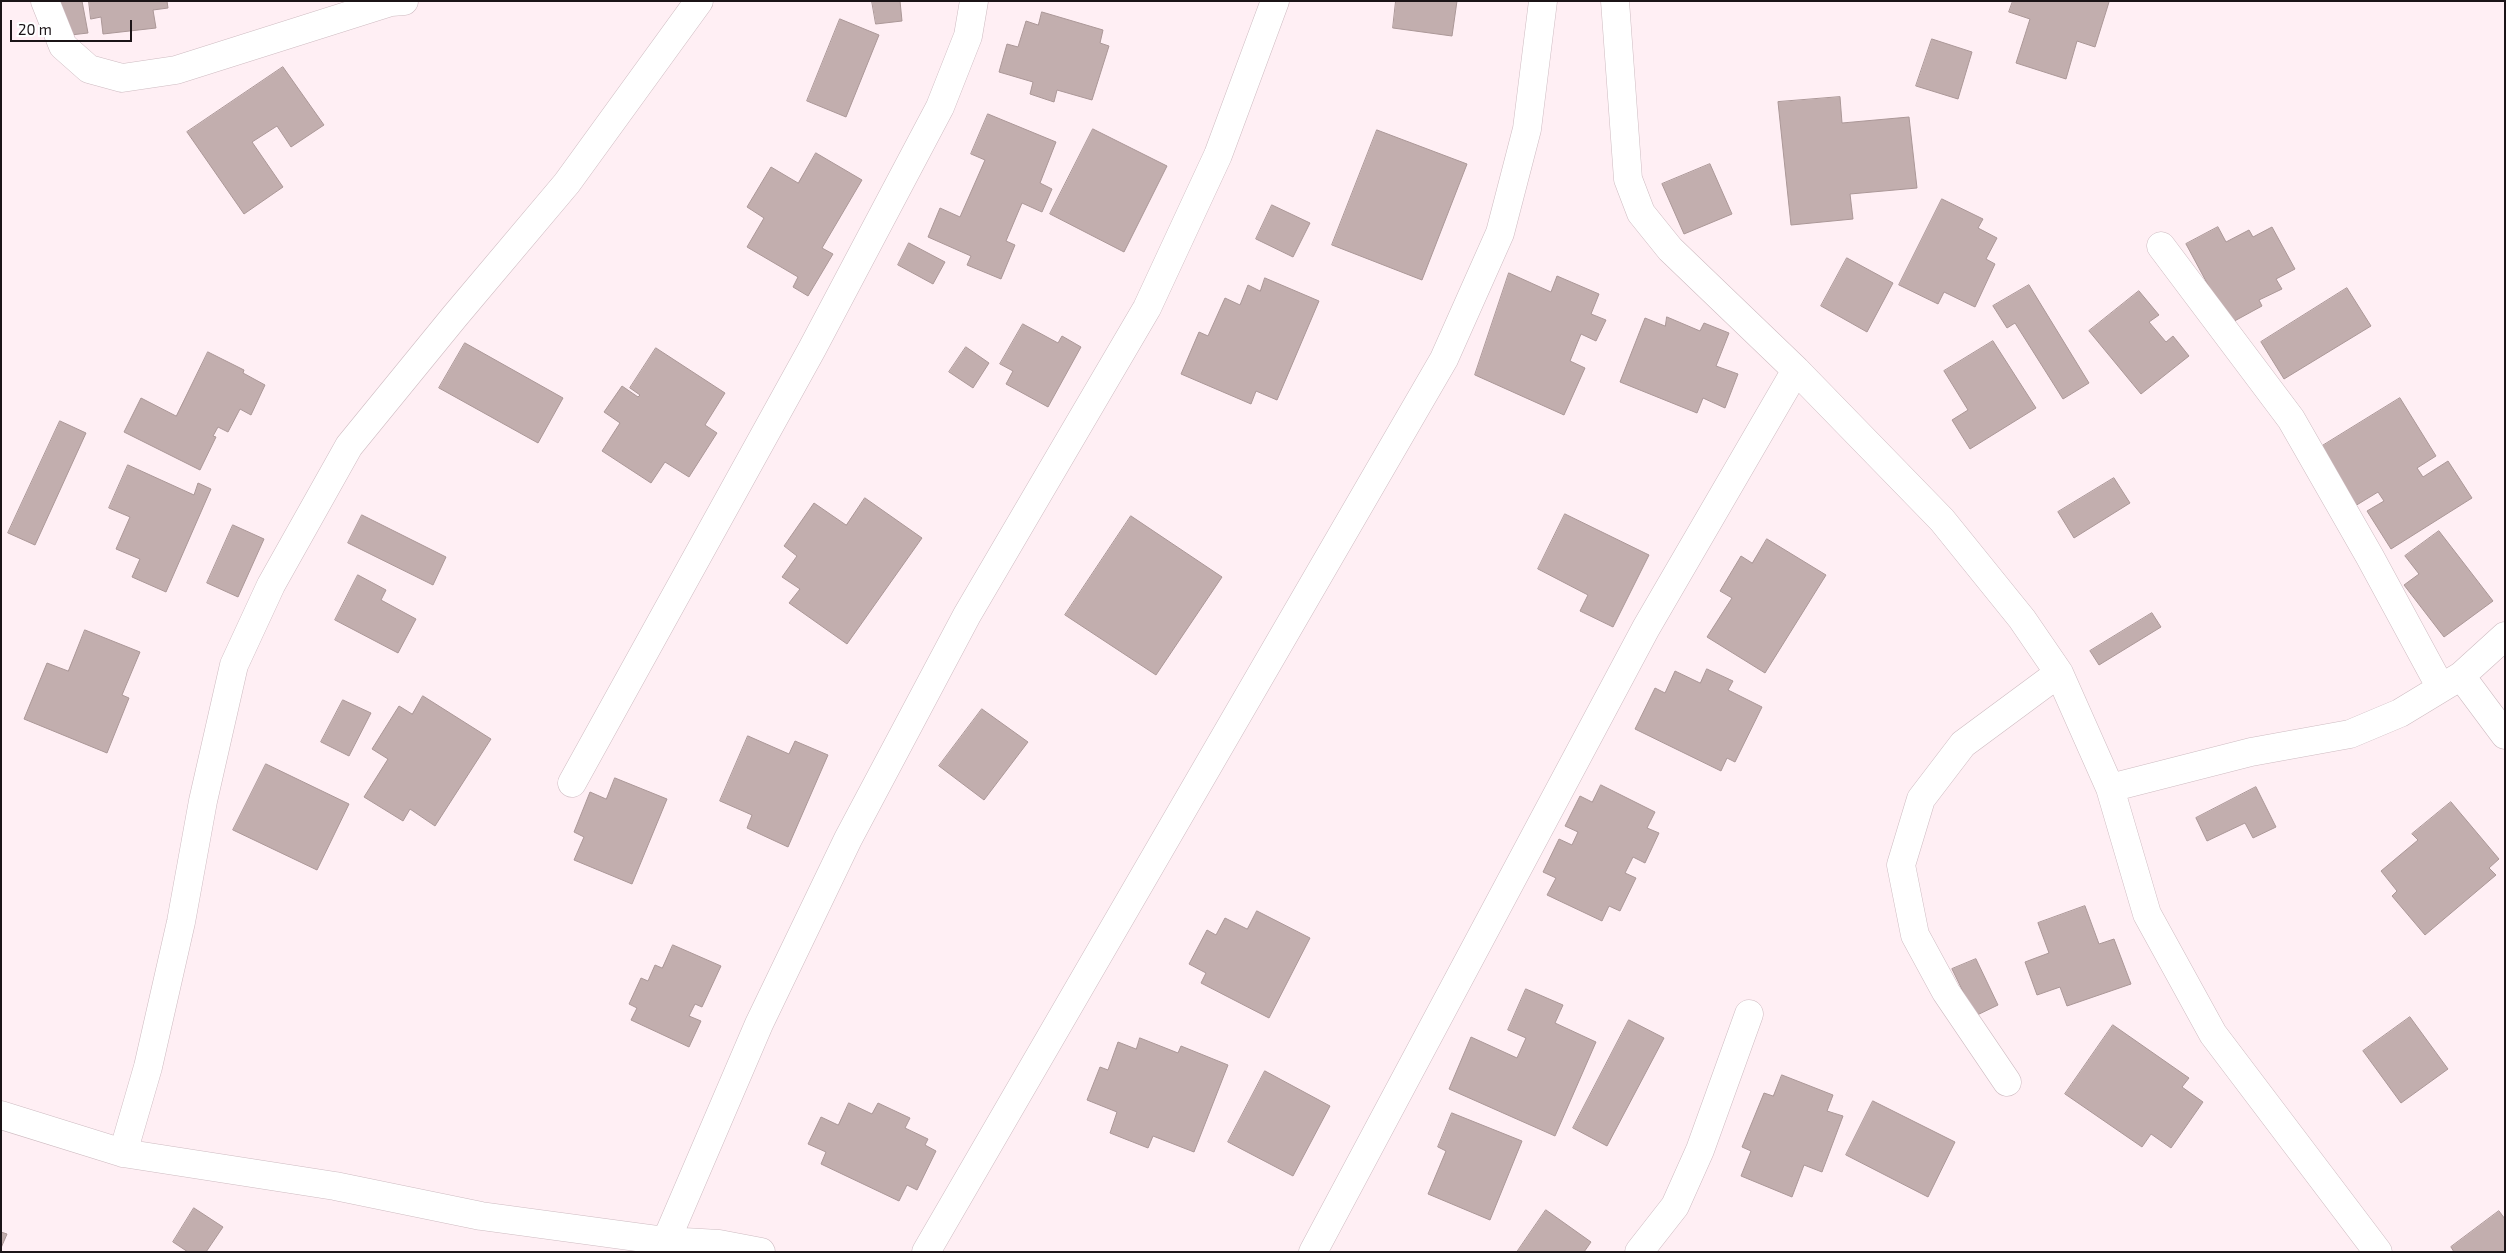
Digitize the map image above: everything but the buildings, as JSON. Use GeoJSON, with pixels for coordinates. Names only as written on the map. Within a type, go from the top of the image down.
{"type":"FeatureCollection","features":[{"type":"Feature","properties":{"kind":"street"},"geometry":{"type":"LineString","coordinates":[[45,1],[63,46],[89,69],[122,78],[176,70],[328,12],[404,1]]}},
{"type":"Feature","properties":{"kind":"street"},"geometry":{"type":"LineString","coordinates":[[123,1152],[148,1067],[181,922],[203,801],[234,665],[271,585],[349,446],[567,183],[699,1]]}},
{"type":"Feature","properties":{"kind":"street"},"geometry":{"type":"LineString","coordinates":[[572,783],[812,349],[940,107],[968,36],[974,1]]}},
{"type":"Feature","properties":{"kind":"street"},"geometry":{"type":"LineString","coordinates":[[666,1241],[759,1024],[848,839],[967,615],[1147,308],[1218,155],[1275,1]]}},
{"type":"Feature","properties":{"kind":"street"},"geometry":{"type":"LineString","coordinates":[[926,1252],[1444,359],[1500,233],[1527,129],[1543,1]]}},
{"type":"Feature","properties":{"kind":"street"},"geometry":{"type":"LineString","coordinates":[[1615,1],[1628,179],[1641,213],[1670,249],[1796,370],[1942,520],[2022,619],[2060,673],[2110,788],[2147,914],[2213,1034],[2378,1252]]}},
{"type":"Feature","properties":{"kind":"street"},"geometry":{"type":"LineString","coordinates":[[2162,246],[2291,419],[2370,557],[2451,682],[2505,735]]}},
{"type":"Feature","properties":{"kind":"street"},"geometry":{"type":"LineString","coordinates":[[1313,1252],[1646,628],[1796,370]]}},
{"type":"Feature","properties":{"kind":"street"},"geometry":{"type":"LineString","coordinates":[[2110,788],[2251,752],[2350,734],[2400,712],[2451,682],[2505,636]]}},
{"type":"Feature","properties":{"kind":"street"},"geometry":{"type":"LineString","coordinates":[[2008,1082],[1946,992],[1915,935],[1901,865],[1921,799],[1963,744],[2060,673]]}},
{"type":"Feature","properties":{"kind":"street"},"geometry":{"type":"LineString","coordinates":[[1639,1252],[1675,1206],[1700,1150],[1749,1014]]}},
{"type":"Feature","properties":{"kind":"street"},"geometry":{"type":"LineString","coordinates":[[1,1115],[123,1152],[335,1186],[481,1216],[717,1248],[761,1252]]}}]}
